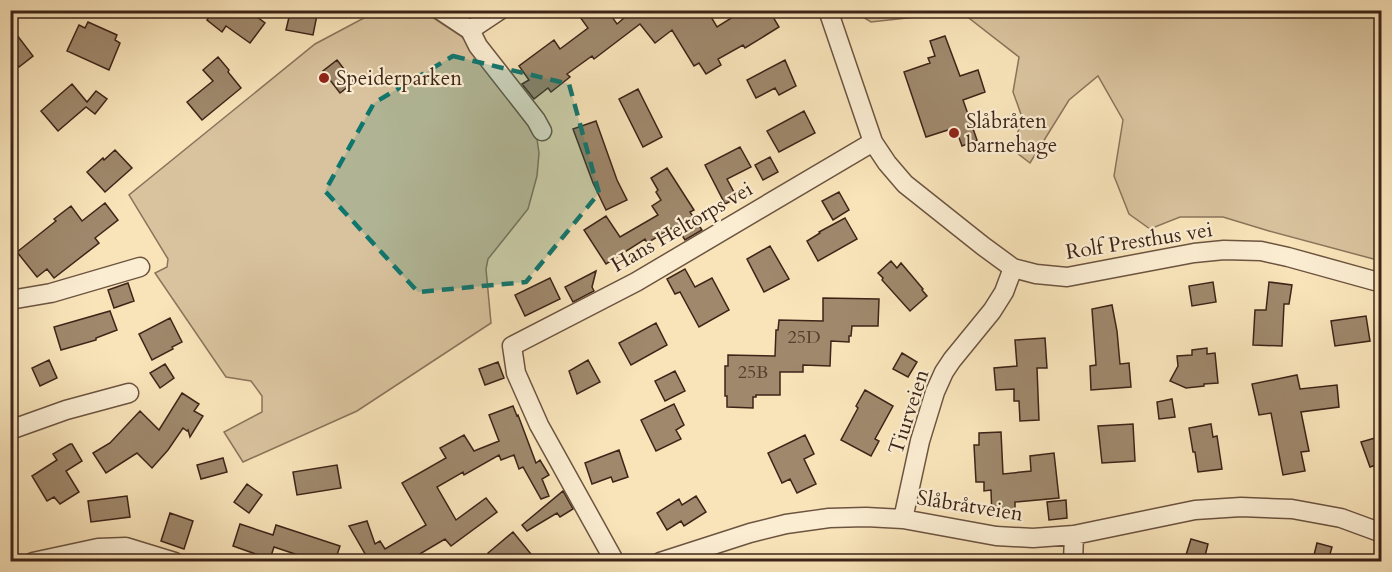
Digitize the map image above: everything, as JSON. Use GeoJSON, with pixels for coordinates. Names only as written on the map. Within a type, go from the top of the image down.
{"type":"FeatureCollection","features":[{"type":"Feature","properties":{"kind":"street"},"geometry":{"type":"LineString","coordinates":[[440,10],[470,30],[478,46],[543,131]]}},
{"type":"Feature","properties":{"kind":"street"},"geometry":{"type":"LineString","coordinates":[[470,30],[500,10]]}},
{"type":"Feature","properties":{"kind":"street","name":"Rolf Presthus vei"},"geometry":{"type":"LineString","coordinates":[[828,10],[873,142],[887,163],[905,184],[1013,268],[1036,274],[1067,277],[1194,253],[1224,250],[1261,251],[1382,283]]}},
{"type":"Feature","properties":{"kind":"street","name":"Hans Heltorps vei"},"geometry":{"type":"LineString","coordinates":[[615,561],[539,425],[516,373],[512,346],[636,282],[873,142]]}},
{"type":"Feature","properties":{"kind":"street"},"geometry":{"type":"LineString","coordinates":[[10,300],[51,292],[140,267]]}},
{"type":"Feature","properties":{"kind":"street","name":"Tiurveien"},"geometry":{"type":"LineString","coordinates":[[903,519],[920,441],[935,392],[952,360],[992,311],[1004,292],[1013,268]]}},
{"type":"Feature","properties":{"kind":"street"},"geometry":{"type":"LineString","coordinates":[[10,430],[66,410],[129,393]]}},
{"type":"Feature","properties":{"kind":"street","name":"Slåbråtveien"},"geometry":{"type":"LineString","coordinates":[[660,561],[786,524],[866,516],[903,519],[996,536],[1033,538],[1074,535],[1195,510],[1241,507],[1292,509],[1341,518],[1382,533]]}},
{"type":"Feature","properties":{"kind":"street"},"geometry":{"type":"LineString","coordinates":[[1073,561],[1074,535]]}},
{"type":"Feature","properties":{"kind":"street"},"geometry":{"type":"LineString","coordinates":[[33,561],[99,548],[126,547],[176,561]]}},
{"type":"Feature","properties":{"kind":"highlighted area"},"geometry":{"type":"Polygon","coordinates":[[[453,56],[569,84],[599,193],[526,282],[418,292],[325,191],[374,103],[453,56]]]}},
{"type":"Feature","properties":{"kind":"shaded area"},"geometry":{"type":"Polygon","coordinates":[[[377,11],[423,11],[461,36],[480,55],[536,132],[539,153],[537,176],[528,209],[488,259],[486,269],[491,323],[357,411],[243,462],[224,432],[262,412],[262,396],[251,381],[226,377],[155,273],[167,267],[168,259],[129,195],[315,44],[377,11]]]}},
{"type":"Feature","properties":{"kind":"shaded area"},"geometry":{"type":"Polygon","coordinates":[[[853,11],[1381,11],[1381,261],[1223,217],[1180,217],[1150,229],[1129,214],[1114,176],[1123,120],[1098,76],[1069,100],[1030,163],[1013,150],[1022,117],[1013,92],[1019,57],[961,12],[871,22],[853,11]]]}},
{"type":"Feature","properties":{"kind":"building"},"geometry":{"type":"Polygon","coordinates":[[[206,10],[248,10],[265,23],[250,43],[226,26],[222,32],[207,20],[211,14],[206,10]]]}},
{"type":"Feature","properties":{"kind":"building"},"geometry":{"type":"Polygon","coordinates":[[[297,10],[318,10],[313,35],[286,30],[290,13],[297,13],[297,10]]]}},
{"type":"Feature","properties":{"kind":"building"},"geometry":{"type":"Polygon","coordinates":[[[575,10],[607,10],[617,24],[631,12],[630,10],[707,10],[717,27],[744,10],[769,10],[779,27],[745,48],[743,45],[718,59],[721,65],[706,74],[699,63],[694,66],[672,30],[655,43],[640,24],[594,59],[592,56],[567,74],[570,77],[551,92],[548,88],[534,99],[522,84],[529,80],[519,66],[554,40],[560,49],[588,28],[575,10]]]}},
{"type":"Feature","properties":{"kind":"building"},"geometry":{"type":"Polygon","coordinates":[[[88,22],[117,35],[115,40],[120,43],[109,70],[67,51],[79,25],[85,28],[88,22]]]}},
{"type":"Feature","properties":{"kind":"building"},"geometry":{"type":"Polygon","coordinates":[[[10,26],[33,56],[19,67],[10,56],[10,26]]]}},
{"type":"Feature","properties":{"kind":"building"},"geometry":{"type":"Polygon","coordinates":[[[945,36],[960,76],[978,70],[985,92],[963,100],[977,140],[962,146],[957,132],[950,134],[948,130],[926,137],[904,72],[930,63],[928,58],[935,56],[930,41],[945,36]]]}},
{"type":"Feature","properties":{"kind":"building"},"geometry":{"type":"Polygon","coordinates":[[[218,57],[241,88],[202,120],[187,102],[213,81],[203,70],[218,57]]]}},
{"type":"Feature","properties":{"kind":"building"},"geometry":{"type":"Polygon","coordinates":[[[337,60],[354,82],[340,93],[323,71],[337,60]]]}},
{"type":"Feature","properties":{"kind":"building"},"geometry":{"type":"Polygon","coordinates":[[[785,60],[796,86],[779,95],[775,88],[756,98],[747,80],[785,60]]]}},
{"type":"Feature","properties":{"kind":"building"},"geometry":{"type":"Polygon","coordinates":[[[72,84],[87,102],[96,91],[107,99],[95,114],[86,107],[58,131],[41,111],[72,84]]]}},
{"type":"Feature","properties":{"kind":"building"},"geometry":{"type":"Polygon","coordinates":[[[638,89],[662,137],[643,147],[619,99],[638,89]]]}},
{"type":"Feature","properties":{"kind":"building"},"geometry":{"type":"Polygon","coordinates":[[[804,111],[815,133],[779,152],[767,131],[804,111]]]}},
{"type":"Feature","properties":{"kind":"building"},"geometry":{"type":"Polygon","coordinates":[[[596,121],[617,180],[627,200],[606,210],[593,183],[573,129],[596,121]]]}},
{"type":"Feature","properties":{"kind":"building"},"geometry":{"type":"Polygon","coordinates":[[[740,147],[751,167],[727,179],[737,198],[725,204],[705,165],[740,147]]]}},
{"type":"Feature","properties":{"kind":"building"},"geometry":{"type":"Polygon","coordinates":[[[115,150],[132,168],[105,192],[87,172],[115,150]]]}},
{"type":"Feature","properties":{"kind":"building"},"geometry":{"type":"Polygon","coordinates":[[[770,157],[778,172],[763,180],[755,165],[770,157]]]}},
{"type":"Feature","properties":{"kind":"building"},"geometry":{"type":"Polygon","coordinates":[[[667,168],[694,210],[690,212],[702,230],[685,240],[676,226],[647,243],[645,239],[606,264],[584,230],[606,216],[620,237],[658,215],[652,206],[661,200],[651,178],[667,168]]]}},
{"type":"Feature","properties":{"kind":"building"},"geometry":{"type":"Polygon","coordinates":[[[839,192],[849,210],[833,220],[822,201],[839,192]]]}},
{"type":"Feature","properties":{"kind":"building"},"geometry":{"type":"Polygon","coordinates":[[[105,203],[118,220],[95,238],[99,243],[54,278],[47,269],[37,277],[17,252],[71,206],[82,221],[105,203]]]}},
{"type":"Feature","properties":{"kind":"building"},"geometry":{"type":"Polygon","coordinates":[[[845,218],[857,239],[818,261],[807,241],[845,218]]]}},
{"type":"Feature","properties":{"kind":"building"},"geometry":{"type":"Polygon","coordinates":[[[770,246],[789,279],[764,292],[747,259],[770,246]]]}},
{"type":"Feature","properties":{"kind":"building"},"geometry":{"type":"Polygon","coordinates":[[[891,261],[897,268],[901,263],[927,296],[910,311],[878,273],[891,261]]]}},
{"type":"Feature","properties":{"kind":"building"},"geometry":{"type":"Polygon","coordinates":[[[685,269],[695,287],[712,278],[729,310],[699,327],[680,292],[675,294],[667,279],[685,269]]]}},
{"type":"Feature","properties":{"kind":"building"},"geometry":{"type":"Polygon","coordinates":[[[596,271],[592,287],[594,291],[573,302],[565,287],[596,271]]]}},
{"type":"Feature","properties":{"kind":"building"},"geometry":{"type":"Polygon","coordinates":[[[550,278],[560,299],[525,316],[515,295],[550,278]]]}},
{"type":"Feature","properties":{"kind":"building"},"geometry":{"type":"Polygon","coordinates":[[[1213,282],[1216,302],[1192,306],[1189,286],[1213,282]]]}},
{"type":"Feature","properties":{"kind":"building"},"geometry":{"type":"Polygon","coordinates":[[[1269,282],[1292,285],[1289,304],[1284,304],[1282,346],[1253,345],[1255,310],[1266,310],[1269,282]]]}},
{"type":"Feature","properties":{"kind":"building"},"geometry":{"type":"Polygon","coordinates":[[[128,283],[134,301],[114,308],[108,290],[128,283]]]}},
{"type":"Feature","properties":{"kind":"building"},"geometry":{"type":"Polygon","coordinates":[[[823,298],[879,299],[878,326],[852,326],[849,342],[831,341],[830,366],[803,365],[803,372],[780,372],[780,395],[756,395],[753,397],[753,408],[727,407],[725,366],[728,366],[728,355],[775,356],[776,330],[778,330],[779,320],[823,321],[823,298]]]}},
{"type":"Feature","properties":{"kind":"building"},"geometry":{"type":"Polygon","coordinates":[[[1112,305],[1120,364],[1129,363],[1131,387],[1091,390],[1090,366],[1096,365],[1092,309],[1112,305]]]}},
{"type":"Feature","properties":{"kind":"building"},"geometry":{"type":"Polygon","coordinates":[[[110,311],[117,330],[96,338],[96,340],[61,350],[54,327],[110,311]]]}},
{"type":"Feature","properties":{"kind":"building"},"geometry":{"type":"Polygon","coordinates":[[[1366,316],[1370,341],[1335,346],[1331,321],[1366,316]]]}},
{"type":"Feature","properties":{"kind":"building"},"geometry":{"type":"Polygon","coordinates":[[[170,318],[182,342],[152,360],[139,334],[170,318]]]}},
{"type":"Feature","properties":{"kind":"building"},"geometry":{"type":"Polygon","coordinates":[[[656,323],[667,345],[631,365],[619,343],[656,323]]]}},
{"type":"Feature","properties":{"kind":"building"},"geometry":{"type":"Polygon","coordinates":[[[1045,338],[1047,368],[1037,368],[1039,420],[1020,421],[1019,401],[1014,401],[1014,389],[996,390],[994,368],[1017,366],[1015,340],[1045,338]]]}},
{"type":"Feature","properties":{"kind":"building"},"geometry":{"type":"Polygon","coordinates":[[[1207,348],[1207,354],[1215,353],[1218,383],[1186,388],[1170,381],[1178,366],[1177,356],[1192,355],[1192,350],[1207,348]]]}},
{"type":"Feature","properties":{"kind":"building"},"geometry":{"type":"Polygon","coordinates":[[[902,353],[917,362],[908,377],[893,369],[902,353]]]}},
{"type":"Feature","properties":{"kind":"building"},"geometry":{"type":"Polygon","coordinates":[[[49,360],[57,378],[40,386],[32,368],[49,360]]]}},
{"type":"Feature","properties":{"kind":"building"},"geometry":{"type":"Polygon","coordinates":[[[588,360],[600,382],[577,394],[569,371],[588,360]]]}},
{"type":"Feature","properties":{"kind":"building"},"geometry":{"type":"Polygon","coordinates":[[[498,362],[504,378],[485,385],[479,369],[498,362]]]}},
{"type":"Feature","properties":{"kind":"building"},"geometry":{"type":"Polygon","coordinates":[[[165,364],[174,378],[160,388],[150,373],[165,364]]]}},
{"type":"Feature","properties":{"kind":"building"},"geometry":{"type":"Polygon","coordinates":[[[675,371],[685,391],[665,401],[655,381],[675,371]]]}},
{"type":"Feature","properties":{"kind":"building"},"geometry":{"type":"Polygon","coordinates":[[[1297,375],[1300,389],[1337,385],[1339,407],[1301,412],[1309,451],[1301,452],[1305,471],[1283,475],[1271,413],[1259,415],[1252,384],[1297,375]]]}},
{"type":"Feature","properties":{"kind":"building"},"geometry":{"type":"Polygon","coordinates":[[[865,390],[893,406],[875,439],[879,441],[871,456],[841,440],[865,390]]]}},
{"type":"Feature","properties":{"kind":"building"},"geometry":{"type":"Polygon","coordinates":[[[182,393],[199,404],[194,411],[203,416],[190,437],[188,430],[183,428],[152,468],[137,453],[106,473],[93,453],[110,443],[140,411],[159,430],[182,393]]]}},
{"type":"Feature","properties":{"kind":"building"},"geometry":{"type":"Polygon","coordinates":[[[1172,399],[1175,417],[1159,419],[1157,402],[1172,399]]]}},
{"type":"Feature","properties":{"kind":"building"},"geometry":{"type":"Polygon","coordinates":[[[674,404],[684,425],[676,430],[681,439],[656,451],[641,420],[674,404]]]}},
{"type":"Feature","properties":{"kind":"building"},"geometry":{"type":"Polygon","coordinates":[[[513,406],[536,463],[540,460],[549,475],[542,479],[549,496],[541,499],[523,467],[519,469],[514,455],[501,460],[499,455],[437,487],[456,520],[486,498],[497,512],[451,546],[445,539],[408,561],[364,561],[368,559],[349,526],[367,521],[375,544],[380,541],[385,549],[426,525],[402,483],[446,458],[440,448],[464,435],[474,451],[499,441],[489,415],[513,406]]]}},
{"type":"Feature","properties":{"kind":"building"},"geometry":{"type":"Polygon","coordinates":[[[1133,424],[1135,461],[1102,463],[1098,426],[1133,424]]]}},
{"type":"Feature","properties":{"kind":"building"},"geometry":{"type":"Polygon","coordinates":[[[1211,424],[1213,437],[1217,436],[1222,469],[1198,472],[1189,428],[1211,424]]]}},
{"type":"Feature","properties":{"kind":"building"},"geometry":{"type":"Polygon","coordinates":[[[1001,432],[1003,474],[1031,471],[1030,456],[1054,453],[1059,498],[1015,502],[1015,516],[992,517],[991,490],[984,491],[984,482],[976,482],[974,445],[979,445],[979,433],[1001,432]]]}},
{"type":"Feature","properties":{"kind":"building"},"geometry":{"type":"Polygon","coordinates":[[[805,435],[814,454],[804,459],[816,484],[797,493],[790,479],[782,483],[768,453],[805,435]]]}},
{"type":"Feature","properties":{"kind":"building"},"geometry":{"type":"Polygon","coordinates":[[[1382,436],[1382,463],[1370,467],[1361,442],[1382,436]]]}},
{"type":"Feature","properties":{"kind":"building"},"geometry":{"type":"Polygon","coordinates":[[[70,444],[82,461],[66,471],[79,492],[60,504],[54,497],[47,501],[32,476],[57,460],[53,454],[70,444]]]}},
{"type":"Feature","properties":{"kind":"building"},"geometry":{"type":"Polygon","coordinates":[[[619,450],[628,477],[613,482],[611,477],[592,484],[585,463],[619,450]]]}},
{"type":"Feature","properties":{"kind":"building"},"geometry":{"type":"Polygon","coordinates":[[[223,458],[227,472],[201,479],[197,465],[223,458]]]}},
{"type":"Feature","properties":{"kind":"building"},"geometry":{"type":"Polygon","coordinates":[[[337,465],[341,488],[297,495],[293,472],[337,465]]]}},
{"type":"Feature","properties":{"kind":"building"},"geometry":{"type":"Polygon","coordinates":[[[247,484],[262,495],[249,513],[234,502],[247,484]]]}},
{"type":"Feature","properties":{"kind":"building"},"geometry":{"type":"Polygon","coordinates":[[[563,491],[573,509],[560,517],[557,513],[527,531],[522,525],[563,491]]]}},
{"type":"Feature","properties":{"kind":"building"},"geometry":{"type":"Polygon","coordinates":[[[127,496],[130,517],[91,522],[88,501],[127,496]]]}},
{"type":"Feature","properties":{"kind":"building"},"geometry":{"type":"Polygon","coordinates":[[[696,496],[706,512],[684,526],[681,521],[667,530],[657,513],[679,499],[682,505],[696,496]]]}},
{"type":"Feature","properties":{"kind":"building"},"geometry":{"type":"Polygon","coordinates":[[[1066,500],[1067,518],[1049,520],[1047,502],[1066,500]]]}},
{"type":"Feature","properties":{"kind":"building"},"geometry":{"type":"Polygon","coordinates":[[[170,513],[193,521],[184,549],[161,541],[170,513]]]}},
{"type":"Feature","properties":{"kind":"building"},"geometry":{"type":"Polygon","coordinates":[[[240,524],[273,535],[276,525],[340,546],[335,561],[316,561],[274,547],[270,559],[233,546],[240,524]]]}},
{"type":"Feature","properties":{"kind":"building"},"geometry":{"type":"Polygon","coordinates":[[[513,532],[531,554],[521,561],[495,561],[488,553],[513,532]]]}},
{"type":"Feature","properties":{"kind":"building"},"geometry":{"type":"Polygon","coordinates":[[[1191,539],[1208,544],[1204,560],[1186,555],[1191,539]]]}},
{"type":"Feature","properties":{"kind":"building"},"geometry":{"type":"Polygon","coordinates":[[[1317,543],[1332,547],[1328,561],[1313,559],[1317,543]]]}},
{"type":"Feature","properties":{"kind":"place","name":"Speiderparken"},"geometry":{"type":"Point","coordinates":[324,78]}},
{"type":"Feature","properties":{"kind":"place","name":"Slåbråten barnehage"},"geometry":{"type":"Point","coordinates":[954,133]}}]}
